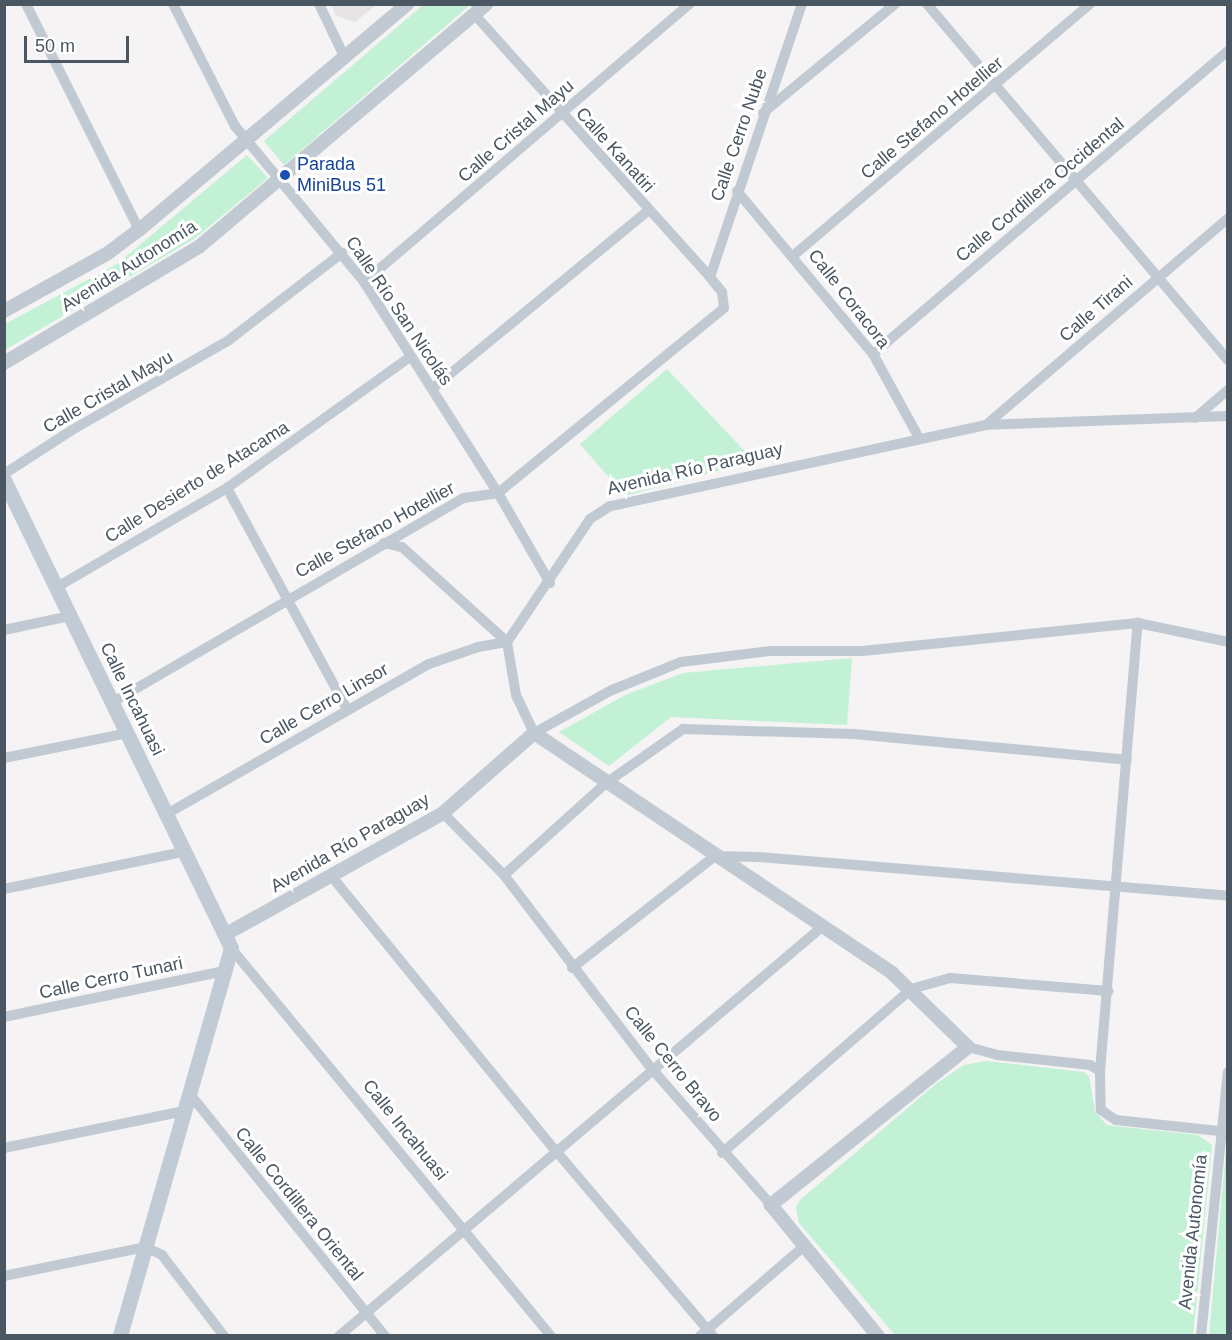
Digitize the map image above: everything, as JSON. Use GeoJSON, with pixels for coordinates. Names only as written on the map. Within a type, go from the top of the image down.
{"type":"FeatureCollection","features":[{"type":"Feature","properties":{"kind":"main road","name":"Calle Incahuasi"},"geometry":{"type":"LineString","coordinates":[[4,480],[9,499],[57,587],[165,815],[228,941]]}},
{"type":"Feature","properties":{"kind":"main road"},"geometry":{"type":"LineString","coordinates":[[120,1335],[224,971],[228,941]]}},
{"type":"Feature","properties":{"kind":"street"},"geometry":{"type":"LineString","coordinates":[[26,4],[139,230]]}},
{"type":"Feature","properties":{"kind":"street","name":"Calle Río San Nicolás"},"geometry":{"type":"LineString","coordinates":[[172,4],[246,140],[281,179],[364,282],[498,493],[550,583]]}},
{"type":"Feature","properties":{"kind":"street"},"geometry":{"type":"LineString","coordinates":[[319,4],[345,58]]}},
{"type":"Feature","properties":{"kind":"street","name":"Avenida Autonomía"},"geometry":{"type":"LineString","coordinates":[[4,311],[108,253],[139,230],[407,4]]}},
{"type":"Feature","properties":{"kind":"street","name":"Avenida Autonomía"},"geometry":{"type":"LineString","coordinates":[[4,363],[200,246],[486,4]]}},
{"type":"Feature","properties":{"kind":"street","name":"Calle Cristal Mayu"},"geometry":{"type":"LineString","coordinates":[[364,282],[689,4]]}},
{"type":"Feature","properties":{"kind":"street","name":"Calle Cerro Nube"},"geometry":{"type":"LineString","coordinates":[[710,277],[737,191],[802,4]]}},
{"type":"Feature","properties":{"kind":"street"},"geometry":{"type":"LineString","coordinates":[[763,114],[895,4]]}},
{"type":"Feature","properties":{"kind":"street"},"geometry":{"type":"LineString","coordinates":[[927,4],[1227,360]]}},
{"type":"Feature","properties":{"kind":"street","name":"Calle Stefano Hotellier"},"geometry":{"type":"LineString","coordinates":[[794,255],[1090,4]]}},
{"type":"Feature","properties":{"kind":"street","name":"Calle Kanatiri"},"geometry":{"type":"LineString","coordinates":[[475,15],[648,211],[710,277]]}},
{"type":"Feature","properties":{"kind":"street","name":"Calle Cordillera Occidental"},"geometry":{"type":"LineString","coordinates":[[873,354],[1227,51]]}},
{"type":"Feature","properties":{"kind":"street","name":"Calle Coracora"},"geometry":{"type":"LineString","coordinates":[[737,191],[794,255],[873,354],[920,438]]}},
{"type":"Feature","properties":{"kind":"street"},"geometry":{"type":"LineString","coordinates":[[433,388],[648,211]]}},
{"type":"Feature","properties":{"kind":"street","name":"Calle Tirani"},"geometry":{"type":"LineString","coordinates":[[986,425],[1227,218]]}},
{"type":"Feature","properties":{"kind":"street","name":"Calle Cristal Mayu"},"geometry":{"type":"LineString","coordinates":[[4,474],[72,430],[229,340],[342,253]]}},
{"type":"Feature","properties":{"kind":"street"},"geometry":{"type":"LineString","coordinates":[[498,493],[719,315],[725,300],[710,277]]}},
{"type":"Feature","properties":{"kind":"street","name":"Calle Desierto de Atacama"},"geometry":{"type":"LineString","coordinates":[[57,587],[227,488],[410,357]]}},
{"type":"Feature","properties":{"kind":"street"},"geometry":{"type":"LineString","coordinates":[[1195,418],[1227,390]]}},
{"type":"Feature","properties":{"kind":"street","name":"Avenida Río Paraguay"},"geometry":{"type":"LineString","coordinates":[[507,642],[550,583],[590,519],[610,506],[986,425],[1227,416]]}},
{"type":"Feature","properties":{"kind":"street"},"geometry":{"type":"LineString","coordinates":[[227,488],[347,709]]}},
{"type":"Feature","properties":{"kind":"street","name":"Calle Stefano Hotellier"},"geometry":{"type":"LineString","coordinates":[[113,702],[287,598],[464,498],[498,493]]}},
{"type":"Feature","properties":{"kind":"street"},"geometry":{"type":"LineString","coordinates":[[381,544],[402,547],[507,642],[516,695],[534,733],[911,989],[968,1047],[996,1055],[1090,1065],[1100,1071]]}},
{"type":"Feature","properties":{"kind":"street"},"geometry":{"type":"LineString","coordinates":[[4,630],[70,616]]}},
{"type":"Feature","properties":{"kind":"street"},"geometry":{"type":"LineString","coordinates":[[534,733],[612,690],[681,662],[771,651],[862,651],[1137,623],[1227,642]]}},
{"type":"Feature","properties":{"kind":"street"},"geometry":{"type":"LineString","coordinates":[[1137,623],[1118,887],[1099,1100],[1107,1116],[1224,1132]]}},
{"type":"Feature","properties":{"kind":"street","name":"Calle Cerro Linsor"},"geometry":{"type":"LineString","coordinates":[[165,815],[429,664],[478,647],[507,642]]}},
{"type":"Feature","properties":{"kind":"street"},"geometry":{"type":"LineString","coordinates":[[504,875],[606,783],[683,729],[854,735],[1127,760]]}},
{"type":"Feature","properties":{"kind":"street"},"geometry":{"type":"LineString","coordinates":[[4,758],[128,733]]}},
{"type":"Feature","properties":{"kind":"street","name":"Avenida Río Paraguay"},"geometry":{"type":"LineString","coordinates":[[228,941],[443,813],[534,733]]}},
{"type":"Feature","properties":{"kind":"street","name":"Calle Cerro Bravo"},"geometry":{"type":"LineString","coordinates":[[443,813],[504,875],[572,968],[651,1069],[722,1153],[771,1205],[802,1248],[878,1335]]}},
{"type":"Feature","properties":{"kind":"street"},"geometry":{"type":"LineString","coordinates":[[4,889],[183,852]]}},
{"type":"Feature","properties":{"kind":"street"},"geometry":{"type":"LineString","coordinates":[[572,968],[715,856],[1227,897]]}},
{"type":"Feature","properties":{"kind":"street"},"geometry":{"type":"LineString","coordinates":[[333,878],[707,1333],[802,1248]]}},
{"type":"Feature","properties":{"kind":"street"},"geometry":{"type":"LineString","coordinates":[[339,1335],[460,1230],[822,927]]}},
{"type":"Feature","properties":{"kind":"street","name":"Calle Incahuasi"},"geometry":{"type":"LineString","coordinates":[[228,941],[460,1230],[551,1335]]}},
{"type":"Feature","properties":{"kind":"street","name":"Calle Cerro Tunari"},"geometry":{"type":"LineString","coordinates":[[4,1017],[224,971]]}},
{"type":"Feature","properties":{"kind":"street"},"geometry":{"type":"LineString","coordinates":[[722,1153],[911,989],[950,978],[1108,991]]}},
{"type":"Feature","properties":{"kind":"street"},"geometry":{"type":"LineString","coordinates":[[771,1205],[968,1047]]}},
{"type":"Feature","properties":{"kind":"street","name":"Avenida Autonomía"},"geometry":{"type":"LineString","coordinates":[[1201,1335],[1224,1132],[1227,1072]]}},
{"type":"Feature","properties":{"kind":"street","name":"Calle Cordillera Oriental"},"geometry":{"type":"LineString","coordinates":[[189,1093],[385,1335]]}},
{"type":"Feature","properties":{"kind":"street"},"geometry":{"type":"LineString","coordinates":[[4,1148],[184,1111]]}},
{"type":"Feature","properties":{"kind":"street"},"geometry":{"type":"LineString","coordinates":[[4,1276],[145,1247],[162,1255],[224,1335]]}},
{"type":"Feature","properties":{"kind":"shaded area"},"geometry":{"type":"Polygon","coordinates":[[[331,5],[376,5],[355,22],[336,16],[331,5]]]}},
{"type":"Feature","properties":{"kind":"green space"},"geometry":{"type":"Polygon","coordinates":[[[423,5],[470,5],[284,165],[264,141],[423,5]]]}},
{"type":"Feature","properties":{"kind":"green space"},"geometry":{"type":"Polygon","coordinates":[[[247,155],[268,178],[194,239],[5,350],[5,324],[117,264],[247,155]]]}},
{"type":"Feature","properties":{"kind":"green space"},"geometry":{"type":"Polygon","coordinates":[[[667,369],[754,461],[625,496],[580,444],[667,369]]]}},
{"type":"Feature","properties":{"kind":"green space"},"geometry":{"type":"Polygon","coordinates":[[[852,658],[847,725],[671,717],[609,766],[559,732],[625,695],[683,673],[852,658]]]}},
{"type":"Feature","properties":{"kind":"green space"},"geometry":{"type":"Polygon","coordinates":[[[986,1061],[1084,1072],[1089,1076],[1095,1112],[1107,1125],[1198,1135],[1212,1145],[1193,1335],[895,1335],[799,1223],[796,1208],[800,1200],[937,1083],[964,1065],[986,1061]]]}},
{"type":"Feature","properties":{"kind":"green space"},"geometry":{"type":"Polygon","coordinates":[[[1227,1140],[1227,1335],[1209,1335],[1227,1140]]]}},
{"type":"Feature","properties":{"kind":"place","name":"Parada MiniBus 51"},"geometry":{"type":"Point","coordinates":[285,175]}}]}
